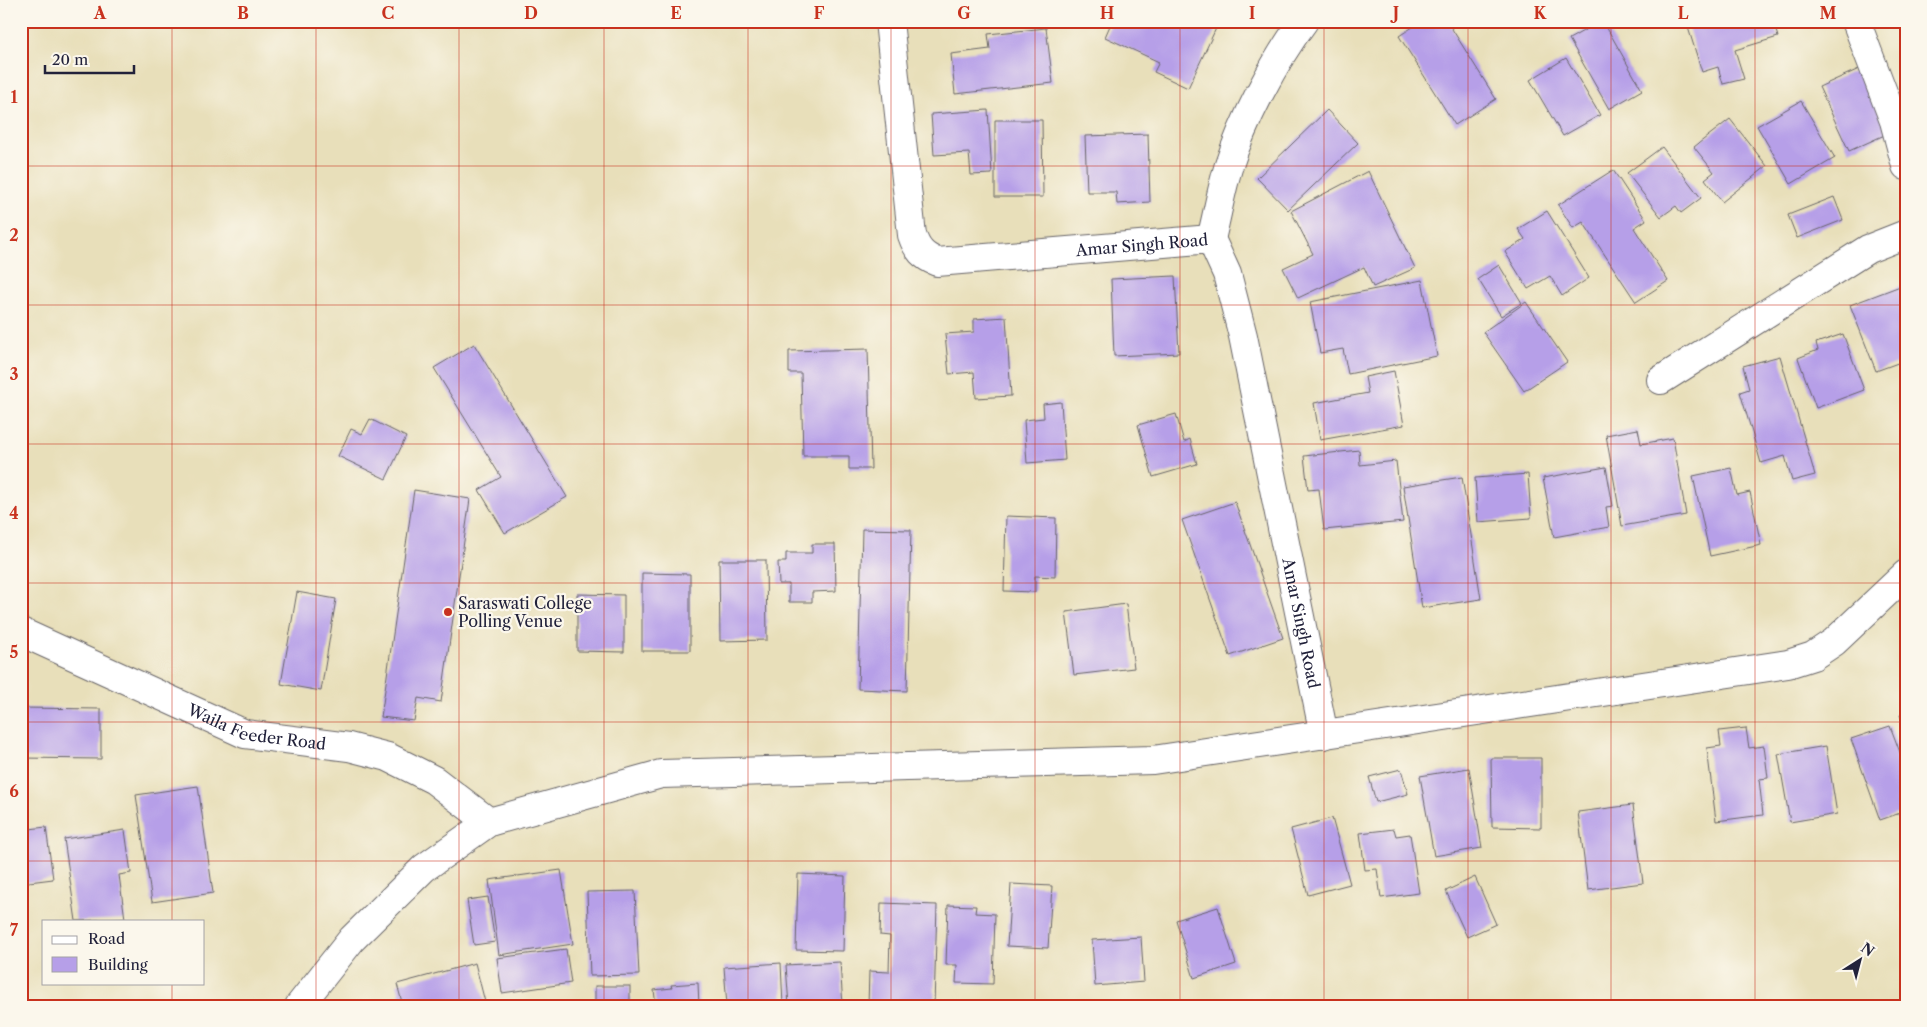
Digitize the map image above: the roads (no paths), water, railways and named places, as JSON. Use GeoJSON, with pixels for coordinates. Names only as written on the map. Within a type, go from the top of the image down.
{"type":"FeatureCollection","features":[{"type":"Feature","properties":{"kind":"street","name":"Amar Singh Road"},"geometry":{"type":"LineString","coordinates":[[889,21],[912,236],[916,247],[924,256],[937,262],[1211,240],[1227,274],[1243,336],[1324,735]]}},
{"type":"Feature","properties":{"kind":"street"},"geometry":{"type":"LineString","coordinates":[[1211,240],[1228,169],[1244,128],[1266,83],[1304,21]]}},
{"type":"Feature","properties":{"kind":"street"},"geometry":{"type":"LineString","coordinates":[[1856,21],[1894,121],[1906,166]]}},
{"type":"Feature","properties":{"kind":"street"},"geometry":{"type":"LineString","coordinates":[[1661,380],[1868,249],[1906,234]]}},
{"type":"Feature","properties":{"kind":"street"},"geometry":{"type":"LineString","coordinates":[[299,1006],[352,939],[424,868],[489,822],[661,774],[1153,760],[1788,664],[1814,656],[1834,642],[1906,574]]}},
{"type":"Feature","properties":{"kind":"street","name":"Waila Feeder Road"},"geometry":{"type":"LineString","coordinates":[[21,632],[245,734],[349,747],[388,757],[434,780],[489,822]]}},
{"type":"Feature","properties":{"kind":"place","name":"Saraswati College Polling Venue"},"geometry":{"type":"Point","coordinates":[448,612]}}]}
